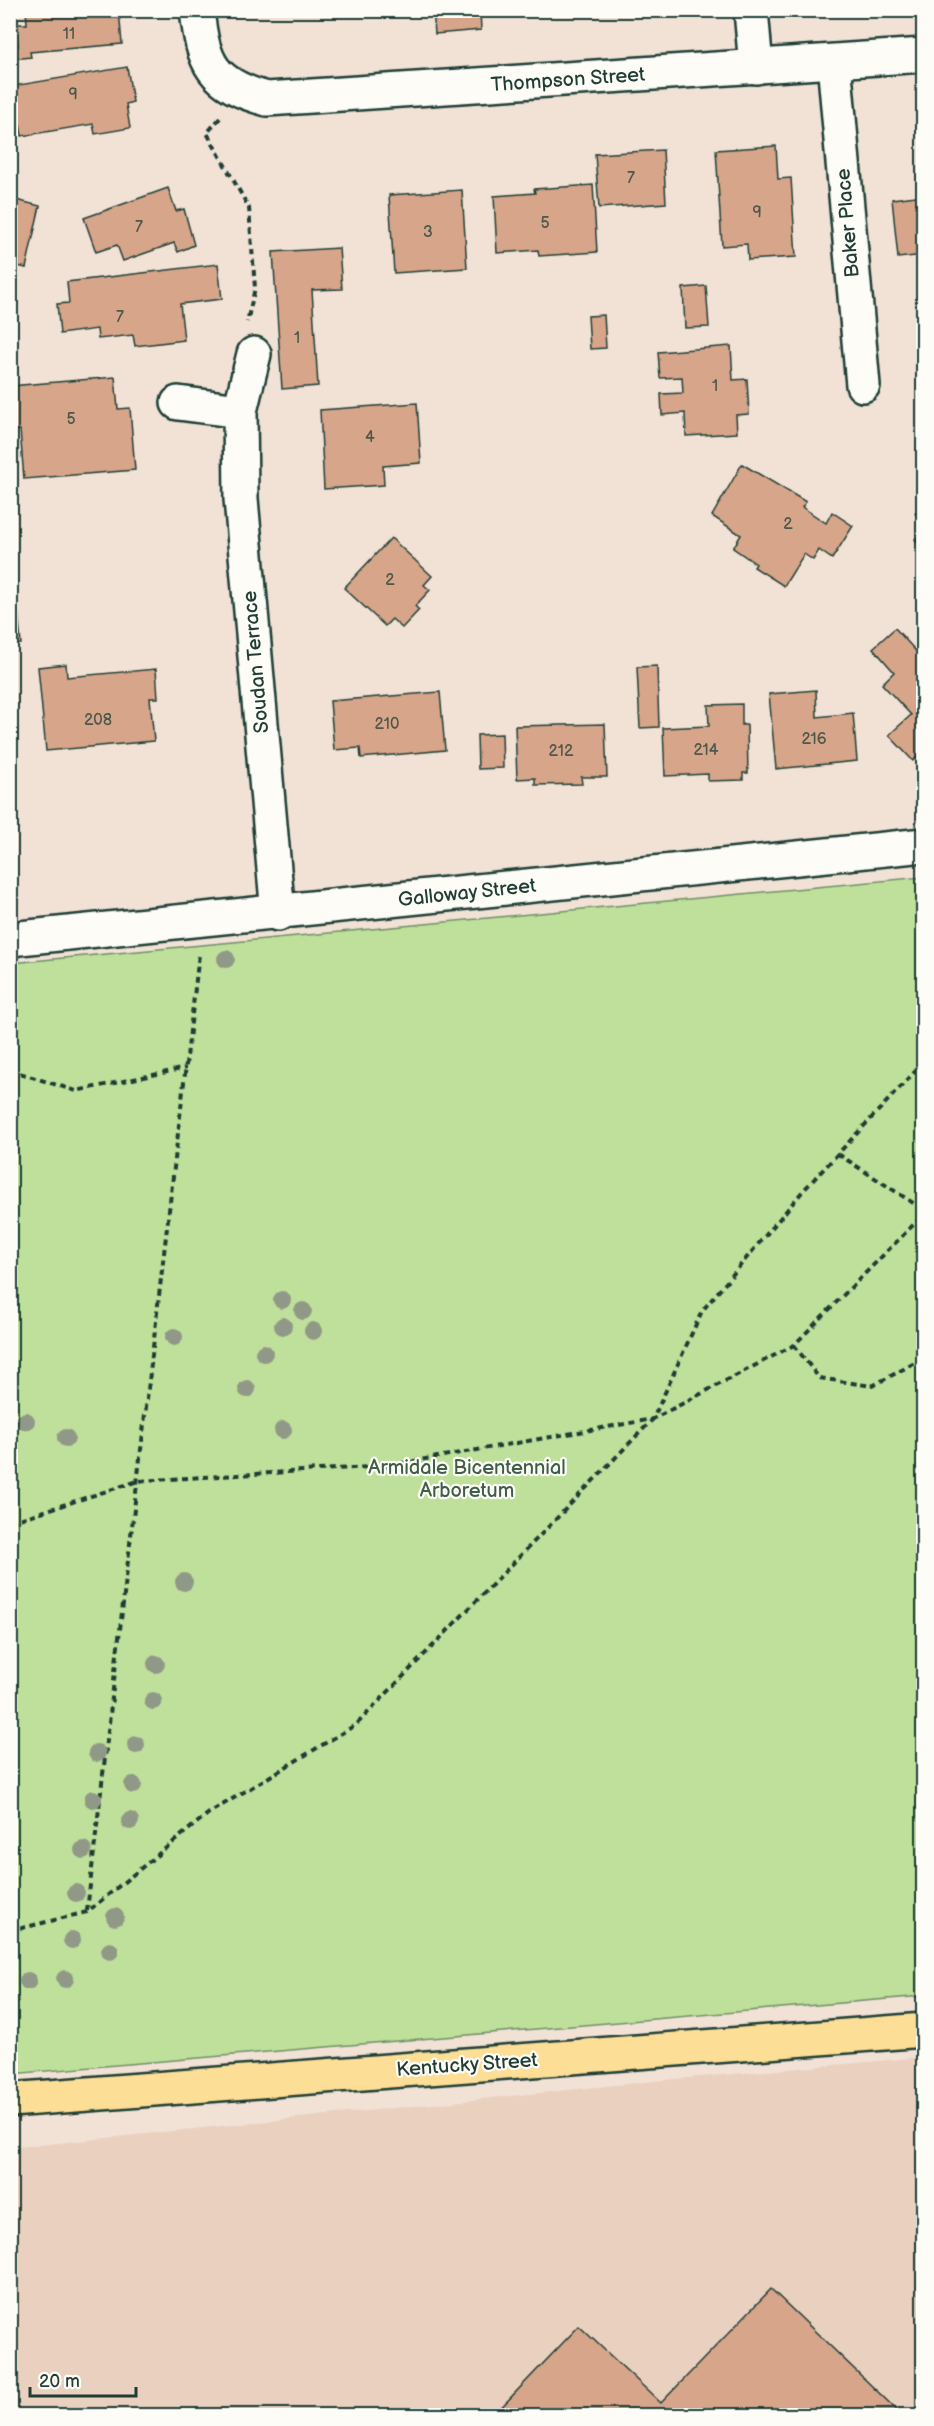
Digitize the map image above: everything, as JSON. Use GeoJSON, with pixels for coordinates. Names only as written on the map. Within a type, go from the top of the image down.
{"type":"FeatureCollection","features":[{"type":"Feature","properties":{"kind":"main road","name":"Kentucky Street"},"geometry":{"type":"LineString","coordinates":[[10,2100],[924,2030]]}},
{"type":"Feature","properties":{"kind":"street","name":"Thompson Street"},"geometry":{"type":"LineString","coordinates":[[197,10],[201,47],[218,75],[242,92],[267,99],[834,62],[924,54]]}},
{"type":"Feature","properties":{"kind":"street"},"geometry":{"type":"LineString","coordinates":[[751,10],[756,67]]}},
{"type":"Feature","properties":{"kind":"street","name":"Baker Place"},"geometry":{"type":"LineString","coordinates":[[834,62],[863,385]]}},
{"type":"Feature","properties":{"kind":"street","name":"Soudan Terrace"},"geometry":{"type":"LineString","coordinates":[[250,342],[240,411],[241,500],[278,914]]}},
{"type":"Feature","properties":{"kind":"street"},"geometry":{"type":"LineString","coordinates":[[178,403],[240,411]]}},
{"type":"Feature","properties":{"kind":"street","name":"Galloway Street"},"geometry":{"type":"LineString","coordinates":[[10,939],[278,914],[924,845]]}},
{"type":"Feature","properties":{"kind":"path"},"geometry":{"type":"LineString","coordinates":[[221,117],[207,133],[249,208],[255,288],[250,342]]}},
{"type":"Feature","properties":{"kind":"path"},"geometry":{"type":"LineString","coordinates":[[87,1912],[200,947]]}},
{"type":"Feature","properties":{"kind":"path"},"geometry":{"type":"LineString","coordinates":[[10,1931],[87,1912],[209,1813],[357,1724],[653,1419],[702,1311],[802,1192],[924,1062]]}},
{"type":"Feature","properties":{"kind":"path"},"geometry":{"type":"LineString","coordinates":[[10,1070],[76,1091],[186,1068]]}},
{"type":"Feature","properties":{"kind":"path"},"geometry":{"type":"LineString","coordinates":[[10,1522],[138,1481],[386,1466],[653,1419],[794,1345],[924,1212],[838,1154]]}},
{"type":"Feature","properties":{"kind":"path"},"geometry":{"type":"LineString","coordinates":[[794,1345],[819,1378],[872,1386],[924,1358]]}},
{"type":"Feature","properties":{"kind":"shaded area"},"geometry":{"type":"Polygon","coordinates":[[[923,2057],[923,2415],[11,2415],[10,2148],[654,2081],[923,2057]]]}},
{"type":"Feature","properties":{"kind":"green space","name":"Armidale Bicentennial Arboretum"},"geometry":{"type":"Polygon","coordinates":[[[923,877],[923,1996],[11,2074],[11,963],[923,877]]]}},
{"type":"Feature","properties":{"kind":"building"},"geometry":{"type":"Polygon","coordinates":[[[26,10],[119,10],[122,44],[30,52],[31,57],[12,59],[11,47],[18,46],[16,24],[27,24],[26,10]]]}},
{"type":"Feature","properties":{"kind":"building"},"geometry":{"type":"Polygon","coordinates":[[[433,10],[480,10],[481,30],[435,34],[433,10]]]}},
{"type":"Feature","properties":{"kind":"building"},"geometry":{"type":"Polygon","coordinates":[[[127,67],[133,102],[126,104],[130,128],[95,134],[93,124],[22,136],[13,86],[127,67]]]}},
{"type":"Feature","properties":{"kind":"building"},"geometry":{"type":"Polygon","coordinates":[[[776,146],[778,179],[791,178],[796,257],[748,260],[747,244],[722,246],[716,150],[776,146]]]}},
{"type":"Feature","properties":{"kind":"building"},"geometry":{"type":"Polygon","coordinates":[[[663,150],[666,203],[599,208],[595,154],[663,150]]]}},
{"type":"Feature","properties":{"kind":"building"},"geometry":{"type":"Polygon","coordinates":[[[593,185],[597,252],[539,256],[538,250],[497,253],[494,196],[535,193],[534,189],[593,185]]]}},
{"type":"Feature","properties":{"kind":"building"},"geometry":{"type":"Polygon","coordinates":[[[168,188],[176,211],[184,209],[194,245],[178,252],[174,243],[123,261],[117,245],[96,252],[84,218],[168,188]]]}},
{"type":"Feature","properties":{"kind":"building"},"geometry":{"type":"Polygon","coordinates":[[[462,190],[467,268],[394,273],[389,195],[462,190]]]}},
{"type":"Feature","properties":{"kind":"building"},"geometry":{"type":"Polygon","coordinates":[[[924,195],[924,255],[898,258],[892,199],[924,195]]]}},
{"type":"Feature","properties":{"kind":"building"},"geometry":{"type":"Polygon","coordinates":[[[12,199],[40,206],[26,268],[10,264],[12,199]]]}},
{"type":"Feature","properties":{"kind":"building"},"geometry":{"type":"Polygon","coordinates":[[[339,248],[342,289],[312,290],[318,386],[282,389],[273,252],[339,248]]]}},
{"type":"Feature","properties":{"kind":"building"},"geometry":{"type":"Polygon","coordinates":[[[218,264],[222,299],[180,304],[184,340],[135,346],[133,335],[98,339],[97,329],[60,334],[57,304],[69,303],[67,282],[218,264]]]}},
{"type":"Feature","properties":{"kind":"building"},"geometry":{"type":"Polygon","coordinates":[[[706,286],[709,327],[685,328],[683,288],[706,286]]]}},
{"type":"Feature","properties":{"kind":"building"},"geometry":{"type":"Polygon","coordinates":[[[604,315],[606,348],[590,349],[588,316],[604,315]]]}},
{"type":"Feature","properties":{"kind":"building"},"geometry":{"type":"Polygon","coordinates":[[[731,346],[733,380],[747,379],[749,414],[736,415],[737,433],[686,436],[685,413],[662,415],[661,394],[683,393],[682,377],[660,378],[658,352],[731,346]]]}},
{"type":"Feature","properties":{"kind":"building"},"geometry":{"type":"Polygon","coordinates":[[[115,377],[118,409],[130,408],[135,470],[24,479],[20,430],[10,431],[10,386],[115,377]]]}},
{"type":"Feature","properties":{"kind":"building"},"geometry":{"type":"Polygon","coordinates":[[[417,403],[421,463],[383,466],[384,485],[324,489],[320,410],[417,403]]]}},
{"type":"Feature","properties":{"kind":"building"},"geometry":{"type":"Polygon","coordinates":[[[742,464],[806,502],[802,507],[826,523],[832,512],[853,526],[832,559],[819,550],[813,560],[804,554],[784,586],[754,567],[756,564],[733,548],[741,535],[712,516],[742,464]]]}},
{"type":"Feature","properties":{"kind":"building"},"geometry":{"type":"Polygon","coordinates":[[[924,508],[924,527],[915,513],[924,508]]]}},
{"type":"Feature","properties":{"kind":"building"},"geometry":{"type":"Polygon","coordinates":[[[924,534],[924,554],[915,539],[924,534]]]}},
{"type":"Feature","properties":{"kind":"building"},"geometry":{"type":"Polygon","coordinates":[[[391,538],[432,576],[424,585],[430,590],[415,606],[419,610],[402,628],[392,619],[385,626],[344,588],[391,538]]]}},
{"type":"Feature","properties":{"kind":"building"},"geometry":{"type":"Polygon","coordinates":[[[10,563],[14,563],[21,644],[10,645],[10,563]]]}},
{"type":"Feature","properties":{"kind":"building"},"geometry":{"type":"Polygon","coordinates":[[[895,628],[924,660],[924,750],[913,761],[889,735],[911,715],[882,684],[894,672],[873,648],[895,628]]]}},
{"type":"Feature","properties":{"kind":"building"},"geometry":{"type":"Polygon","coordinates":[[[66,664],[67,677],[156,669],[158,698],[150,698],[154,741],[46,751],[38,667],[66,664]]]}},
{"type":"Feature","properties":{"kind":"building"},"geometry":{"type":"Polygon","coordinates":[[[657,666],[659,727],[640,728],[637,667],[657,666]]]}},
{"type":"Feature","properties":{"kind":"building"},"geometry":{"type":"Polygon","coordinates":[[[816,690],[817,717],[853,713],[857,761],[776,769],[769,694],[816,690]]]}},
{"type":"Feature","properties":{"kind":"building"},"geometry":{"type":"Polygon","coordinates":[[[440,692],[445,750],[361,758],[360,748],[334,750],[330,701],[440,692]]]}},
{"type":"Feature","properties":{"kind":"building"},"geometry":{"type":"Polygon","coordinates":[[[742,704],[742,725],[747,725],[748,773],[743,773],[743,780],[708,781],[708,774],[665,776],[663,728],[709,726],[708,705],[742,704]]]}},
{"type":"Feature","properties":{"kind":"building"},"geometry":{"type":"Polygon","coordinates":[[[605,724],[607,777],[581,777],[582,784],[535,785],[535,778],[517,779],[515,726],[605,724]]]}},
{"type":"Feature","properties":{"kind":"building"},"geometry":{"type":"Polygon","coordinates":[[[502,734],[503,768],[478,769],[477,735],[502,734]]]}},
{"type":"Feature","properties":{"kind":"building"},"geometry":{"type":"Polygon","coordinates":[[[771,2289],[903,2416],[493,2416],[579,2326],[661,2403],[771,2289]]]}}]}
